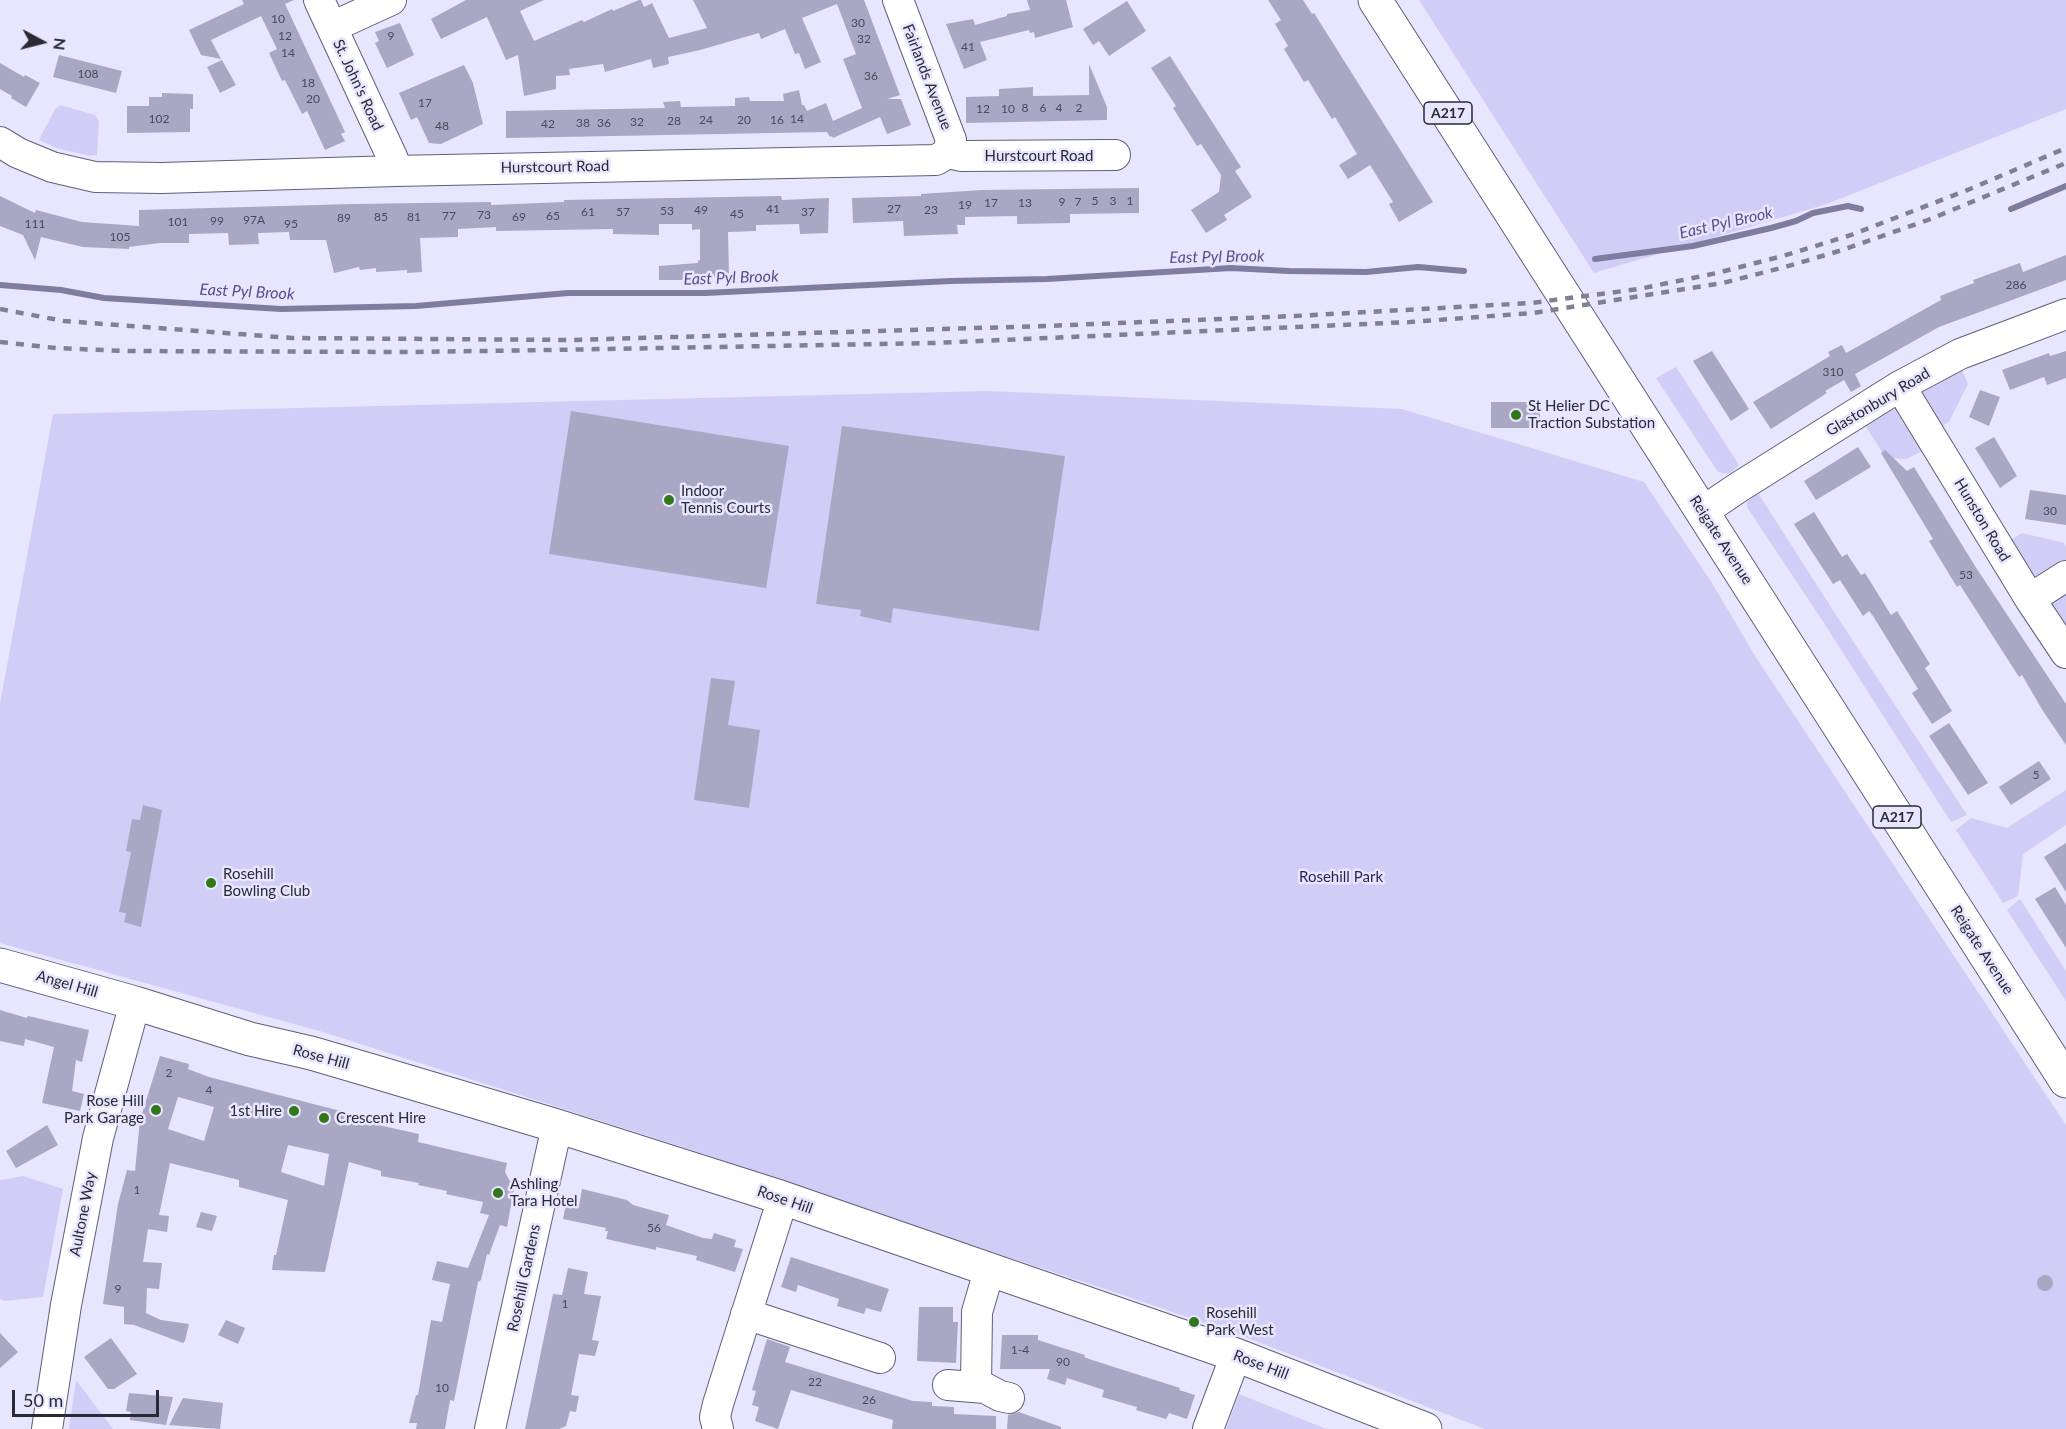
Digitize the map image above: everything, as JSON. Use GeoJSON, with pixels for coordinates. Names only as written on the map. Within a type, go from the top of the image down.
{"type":"FeatureCollection","features":[{"type":"Feature","properties":{"kind":"main road","name":"Reigate Avenue"},"geometry":{"type":"LineString","coordinates":[[1375,0],[1702,512],[1730,552],[2066,1081]]}},
{"type":"Feature","properties":{"kind":"main road","name":"Angel Hill"},"geometry":{"type":"LineString","coordinates":[[0,964],[135,1003]]}},
{"type":"Feature","properties":{"kind":"main road","name":"Rose Hill"},"geometry":{"type":"LineString","coordinates":[[135,1003],[250,1039],[310,1053],[557,1126],[783,1198],[1236,1355],[1425,1429]]}},
{"type":"Feature","properties":{"kind":"street","name":"St. John's Road"},"geometry":{"type":"LineString","coordinates":[[319,0],[393,159],[395,171]]}},
{"type":"Feature","properties":{"kind":"street"},"geometry":{"type":"LineString","coordinates":[[332,27],[391,0]]}},
{"type":"Feature","properties":{"kind":"street","name":"Fairlands Avenue"},"geometry":{"type":"LineString","coordinates":[[898,0],[951,140],[948,153]]}},
{"type":"Feature","properties":{"kind":"street","name":"Hurstcourt Road"},"geometry":{"type":"LineString","coordinates":[[0,142],[18,153],[52,166],[95,177],[162,178],[936,160],[948,153],[962,156],[1114,155]]}},
{"type":"Feature","properties":{"kind":"street","name":"Glastonbury Road"},"geometry":{"type":"LineString","coordinates":[[1702,512],[1900,386],[1960,354],[2066,314]]}},
{"type":"Feature","properties":{"kind":"street","name":"Hunston Road"},"geometry":{"type":"LineString","coordinates":[[1900,386],[2066,653]]}},
{"type":"Feature","properties":{"kind":"street"},"geometry":{"type":"LineString","coordinates":[[2031,599],[2066,576]]}},
{"type":"Feature","properties":{"kind":"street","name":"Aultone Way"},"geometry":{"type":"LineString","coordinates":[[47,1429],[66,1305],[98,1138],[135,1003]]}},
{"type":"Feature","properties":{"kind":"street","name":"Rosehill Gardens"},"geometry":{"type":"LineString","coordinates":[[490,1429],[557,1126]]}},
{"type":"Feature","properties":{"kind":"street"},"geometry":{"type":"LineString","coordinates":[[718,1429],[715,1417],[718,1404],[783,1198]]}},
{"type":"Feature","properties":{"kind":"street"},"geometry":{"type":"LineString","coordinates":[[989,1271],[977,1312],[962,1385],[1009,1398]]}},
{"type":"Feature","properties":{"kind":"street"},"geometry":{"type":"LineString","coordinates":[[746,1314],[880,1358]]}},
{"type":"Feature","properties":{"kind":"street"},"geometry":{"type":"LineString","coordinates":[[1208,1429],[1236,1355]]}},
{"type":"Feature","properties":{"kind":"green space"},"geometry":{"type":"Polygon","coordinates":[[[1419,0],[2066,0],[2066,109],[1827,204],[1594,273],[1419,0]]]}},
{"type":"Feature","properties":{"kind":"green space"},"geometry":{"type":"Polygon","coordinates":[[[60,105],[95,115],[99,122],[97,155],[90,156],[57,148],[39,140],[55,109],[60,105]]]}},
{"type":"Feature","properties":{"kind":"green space"},"geometry":{"type":"Polygon","coordinates":[[[1958,360],[1968,384],[1949,422],[1925,436],[1931,447],[1906,459],[1886,458],[1859,416],[1958,360]]]}},
{"type":"Feature","properties":{"kind":"green space"},"geometry":{"type":"Polygon","coordinates":[[[1676,367],[1739,465],[1732,472],[1727,474],[1718,472],[1656,378],[1676,367]]]}},
{"type":"Feature","properties":{"kind":"green space","name":"Rosehill Park"},"geometry":{"type":"Polygon","coordinates":[[[987,391],[1402,409],[1644,482],[1710,580],[1757,659],[2066,1125],[2066,1429],[1485,1429],[1245,1337],[692,1150],[323,1032],[0,943],[0,704],[53,414],[987,391]]]}},
{"type":"Feature","properties":{"kind":"green space"},"geometry":{"type":"Polygon","coordinates":[[[1758,493],[1967,815],[1951,822],[1747,507],[1747,502],[1758,493]]]}},
{"type":"Feature","properties":{"kind":"green space"},"geometry":{"type":"Polygon","coordinates":[[[2022,533],[2064,543],[2066,547],[2066,643],[2002,546],[2022,533]]]}},
{"type":"Feature","properties":{"kind":"green space"},"geometry":{"type":"Polygon","coordinates":[[[2066,790],[2066,825],[2023,854],[2018,896],[2003,903],[1956,830],[1971,818],[2007,828],[2066,790]]]}},
{"type":"Feature","properties":{"kind":"green space"},"geometry":{"type":"Polygon","coordinates":[[[2020,899],[2066,971],[2066,1001],[2007,910],[2020,899]]]}},
{"type":"Feature","properties":{"kind":"green space"},"geometry":{"type":"Polygon","coordinates":[[[23,1176],[63,1189],[43,1297],[5,1301],[0,1299],[0,1180],[23,1176]]]}},
{"type":"Feature","properties":{"kind":"green space"},"geometry":{"type":"Polygon","coordinates":[[[76,1380],[113,1429],[69,1429],[76,1380]]]}},
{"type":"Feature","properties":{"kind":"green space"},"geometry":{"type":"Polygon","coordinates":[[[1239,1394],[1326,1429],[1226,1429],[1239,1394]]]}},
{"type":"Feature","properties":{"kind":"building"},"geometry":{"type":"Polygon","coordinates":[[[242,0],[294,0],[285,4],[345,132],[341,134],[345,141],[325,150],[307,111],[302,114],[285,80],[282,81],[269,53],[277,49],[261,16],[211,40],[221,59],[201,55],[189,30],[244,4],[242,0]]]}},
{"type":"Feature","properties":{"kind":"building"},"geometry":{"type":"Polygon","coordinates":[[[466,0],[544,0],[520,11],[534,41],[582,20],[584,22],[639,0],[644,7],[652,3],[669,38],[707,28],[693,0],[864,0],[900,95],[887,99],[901,99],[911,125],[887,134],[880,117],[833,138],[827,132],[506,138],[506,111],[665,108],[663,102],[680,101],[681,107],[735,106],[735,98],[749,97],[750,101],[784,101],[783,94],[799,90],[802,105],[807,111],[826,103],[833,121],[862,108],[843,59],[856,54],[837,4],[802,18],[821,62],[805,69],[799,53],[795,54],[785,29],[761,39],[759,33],[668,57],[669,64],[653,68],[651,59],[605,72],[603,64],[569,69],[570,75],[556,76],[556,89],[524,96],[518,55],[506,60],[487,17],[441,39],[431,19],[466,0]]]}},
{"type":"Feature","properties":{"kind":"building"},"geometry":{"type":"Polygon","coordinates":[[[1027,0],[1066,0],[1073,27],[1035,38],[1034,32],[1030,33],[1029,30],[980,42],[987,60],[964,69],[946,24],[973,19],[975,25],[1007,16],[1007,14],[1030,10],[1027,0]]]}},
{"type":"Feature","properties":{"kind":"building"},"geometry":{"type":"Polygon","coordinates":[[[1268,0],[1303,0],[1312,14],[1314,13],[1433,202],[1399,222],[1389,204],[1393,202],[1370,165],[1348,179],[1339,165],[1357,154],[1335,117],[1332,119],[1308,80],[1304,82],[1284,49],[1288,46],[1275,24],[1281,20],[1268,0]]]}},
{"type":"Feature","properties":{"kind":"building"},"geometry":{"type":"Polygon","coordinates":[[[1127,1],[1146,31],[1109,56],[1099,41],[1093,45],[1083,29],[1127,1]]]}},
{"type":"Feature","properties":{"kind":"building"},"geometry":{"type":"Polygon","coordinates":[[[400,23],[414,55],[387,68],[375,43],[379,41],[375,32],[400,23]]]}},
{"type":"Feature","properties":{"kind":"building"},"geometry":{"type":"Polygon","coordinates":[[[59,55],[122,71],[116,93],[53,77],[59,55]]]}},
{"type":"Feature","properties":{"kind":"building"},"geometry":{"type":"Polygon","coordinates":[[[1170,56],[1241,167],[1235,171],[1252,197],[1224,215],[1227,220],[1206,233],[1191,210],[1219,192],[1221,175],[1201,144],[1197,146],[1173,108],[1176,106],[1151,68],[1170,56]]]}},
{"type":"Feature","properties":{"kind":"building"},"geometry":{"type":"Polygon","coordinates":[[[222,60],[236,85],[220,93],[207,67],[222,60]]]}},
{"type":"Feature","properties":{"kind":"building"},"geometry":{"type":"Polygon","coordinates":[[[0,63],[40,83],[26,107],[0,89],[0,63]]]}},
{"type":"Feature","properties":{"kind":"building"},"geometry":{"type":"Polygon","coordinates":[[[1089,64],[1107,107],[1107,120],[966,123],[966,97],[999,96],[999,89],[1033,87],[1033,96],[1089,95],[1089,64]]]}},
{"type":"Feature","properties":{"kind":"building"},"geometry":{"type":"Polygon","coordinates":[[[464,65],[473,83],[483,124],[441,144],[429,143],[417,117],[411,120],[399,93],[464,65]]]}},
{"type":"Feature","properties":{"kind":"building"},"geometry":{"type":"Polygon","coordinates":[[[162,93],[193,94],[193,109],[190,109],[190,132],[127,133],[127,106],[149,106],[149,97],[162,97],[162,93]]]}},
{"type":"Feature","properties":{"kind":"building"},"geometry":{"type":"Polygon","coordinates":[[[1139,188],[1139,213],[1070,214],[1070,223],[1017,224],[1017,216],[965,217],[965,225],[957,225],[958,234],[904,236],[903,221],[853,223],[852,198],[921,196],[921,194],[982,190],[1139,188]]]}},
{"type":"Feature","properties":{"kind":"building"},"geometry":{"type":"Polygon","coordinates":[[[0,196],[35,213],[36,210],[82,222],[139,226],[139,210],[491,202],[491,205],[564,202],[564,200],[781,196],[782,200],[829,198],[828,233],[800,234],[799,224],[756,225],[756,231],[728,232],[729,276],[659,280],[659,266],[698,263],[700,260],[700,229],[692,230],[692,224],[659,224],[659,235],[613,234],[613,229],[496,231],[496,227],[458,229],[458,237],[420,238],[422,272],[407,273],[407,270],[376,272],[376,268],[360,270],[359,267],[334,273],[326,240],[290,240],[289,232],[258,233],[259,244],[229,245],[228,233],[189,234],[189,243],[159,243],[129,247],[129,249],[83,247],[41,237],[35,260],[23,235],[0,226],[0,196]]]}},
{"type":"Feature","properties":{"kind":"building"},"geometry":{"type":"Polygon","coordinates":[[[2066,255],[2066,280],[1939,327],[1855,374],[1861,386],[1851,392],[1844,380],[1771,429],[1753,402],[1830,356],[1828,352],[1842,345],[1846,353],[1941,300],[1940,296],[1974,283],[1973,280],[2020,263],[2023,272],[2066,255]]]}},
{"type":"Feature","properties":{"kind":"building"},"geometry":{"type":"Polygon","coordinates":[[[1712,351],[1749,409],[1731,421],[1693,361],[1712,351]]]}},
{"type":"Feature","properties":{"kind":"building"},"geometry":{"type":"Polygon","coordinates":[[[2066,351],[2066,378],[2047,385],[2044,377],[2010,390],[2002,370],[2049,353],[2050,356],[2066,351]]]}},
{"type":"Feature","properties":{"kind":"building"},"geometry":{"type":"Polygon","coordinates":[[[1980,390],[2000,397],[1989,426],[1969,417],[1980,390]]]}},
{"type":"Feature","properties":{"kind":"building","name":"St Helier DC Traction Substation"},"geometry":{"type":"Polygon","coordinates":[[[1491,402],[1540,402],[1540,428],[1491,428],[1491,402]]]}},
{"type":"Feature","properties":{"kind":"building","name":"Indoor Tennis Courts"},"geometry":{"type":"Polygon","coordinates":[[[571,411],[789,446],[766,588],[549,554],[571,411]]]}},
{"type":"Feature","properties":{"kind":"building"},"geometry":{"type":"Polygon","coordinates":[[[842,426],[1065,456],[1039,631],[893,608],[891,623],[860,616],[861,610],[816,604],[842,426]]]}},
{"type":"Feature","properties":{"kind":"building"},"geometry":{"type":"Polygon","coordinates":[[[1994,437],[2017,476],[2000,488],[1975,448],[1994,437]]]}},
{"type":"Feature","properties":{"kind":"building"},"geometry":{"type":"Polygon","coordinates":[[[1858,447],[1871,467],[1816,500],[1804,481],[1858,447]]]}},
{"type":"Feature","properties":{"kind":"building"},"geometry":{"type":"Polygon","coordinates":[[[1885,450],[1907,471],[1914,467],[1975,566],[2066,704],[2066,745],[2022,675],[2019,677],[1960,585],[1957,587],[1929,541],[1933,539],[1881,453],[1885,450]]]}},
{"type":"Feature","properties":{"kind":"building"},"geometry":{"type":"Polygon","coordinates":[[[2030,490],[2066,495],[2066,525],[2025,519],[2030,490]]]}},
{"type":"Feature","properties":{"kind":"building"},"geometry":{"type":"Polygon","coordinates":[[[1814,512],[1842,557],[1847,554],[1861,575],[1865,573],[1891,615],[1897,611],[1930,664],[1925,668],[1952,711],[1932,724],[1912,693],[1918,689],[1873,616],[1869,611],[1863,616],[1840,580],[1833,584],[1794,524],[1814,512]]]}},
{"type":"Feature","properties":{"kind":"building"},"geometry":{"type":"Polygon","coordinates":[[[711,678],[735,681],[728,725],[760,730],[749,808],[694,800],[711,678]]]}},
{"type":"Feature","properties":{"kind":"building"},"geometry":{"type":"Polygon","coordinates":[[[1949,723],[1988,783],[1968,795],[1929,736],[1949,723]]]}},
{"type":"Feature","properties":{"kind":"building"},"geometry":{"type":"Polygon","coordinates":[[[2039,761],[2051,779],[2011,805],[1999,787],[2039,761]]]}},
{"type":"Feature","properties":{"kind":"building"},"geometry":{"type":"Polygon","coordinates":[[[143,805],[162,810],[141,927],[124,922],[126,913],[119,912],[131,852],[126,851],[132,819],[140,820],[143,805]]]}},
{"type":"Feature","properties":{"kind":"building"},"geometry":{"type":"Polygon","coordinates":[[[2066,843],[2066,892],[2044,857],[2066,843]]]}},
{"type":"Feature","properties":{"kind":"building"},"geometry":{"type":"Polygon","coordinates":[[[2055,887],[2066,905],[2066,948],[2035,899],[2055,887]]]}},
{"type":"Feature","properties":{"kind":"building"},"geometry":{"type":"Polygon","coordinates":[[[0,1010],[27,1018],[28,1016],[89,1030],[82,1062],[76,1060],[72,1091],[84,1094],[80,1111],[42,1103],[54,1047],[25,1039],[24,1046],[0,1041],[0,1010]]]}},
{"type":"Feature","properties":{"kind":"building"},"geometry":{"type":"Polygon","coordinates":[[[160,1056],[189,1064],[188,1069],[209,1077],[352,1114],[351,1119],[419,1134],[418,1142],[507,1163],[505,1172],[511,1183],[515,1184],[507,1227],[500,1225],[489,1255],[487,1254],[481,1280],[478,1282],[454,1401],[450,1400],[445,1429],[416,1429],[417,1423],[409,1423],[416,1395],[418,1395],[431,1320],[442,1322],[450,1284],[432,1280],[437,1261],[468,1268],[489,1215],[480,1213],[483,1202],[446,1194],[447,1191],[418,1185],[419,1183],[381,1176],[381,1171],[349,1162],[325,1272],[272,1270],[288,1200],[239,1187],[239,1180],[170,1163],[159,1215],[169,1216],[167,1232],[148,1229],[143,1262],[162,1263],[159,1289],[147,1288],[146,1313],[161,1320],[189,1324],[183,1343],[134,1325],[124,1324],[124,1307],[103,1304],[118,1204],[127,1170],[135,1171],[140,1120],[160,1056]],[[178,1097],[168,1129],[204,1141],[214,1107],[178,1097]],[[288,1145],[281,1172],[324,1186],[329,1154],[288,1145]]]}},
{"type":"Feature","properties":{"kind":"building"},"geometry":{"type":"Polygon","coordinates":[[[47,1125],[58,1145],[16,1168],[6,1151],[47,1125]]]}},
{"type":"Feature","properties":{"kind":"building"},"geometry":{"type":"Polygon","coordinates":[[[582,1189],[627,1200],[633,1205],[669,1215],[666,1225],[703,1238],[712,1239],[714,1233],[736,1240],[734,1247],[743,1249],[735,1272],[696,1260],[697,1256],[606,1239],[608,1231],[605,1231],[606,1228],[563,1219],[566,1203],[579,1206],[582,1189]]]}},
{"type":"Feature","properties":{"kind":"building"},"geometry":{"type":"Polygon","coordinates":[[[201,1212],[217,1216],[212,1231],[196,1227],[201,1212]]]}},
{"type":"Feature","properties":{"kind":"building"},"geometry":{"type":"Polygon","coordinates":[[[791,1257],[889,1289],[881,1312],[866,1308],[864,1314],[837,1306],[839,1299],[798,1285],[796,1292],[781,1287],[791,1257]]]}},
{"type":"Feature","properties":{"kind":"building"},"geometry":{"type":"Polygon","coordinates":[[[568,1268],[588,1272],[584,1294],[601,1296],[592,1340],[599,1341],[595,1356],[579,1354],[571,1395],[579,1396],[576,1412],[570,1411],[566,1426],[559,1429],[525,1429],[553,1294],[562,1295],[568,1268]]]}},
{"type":"Feature","properties":{"kind":"building"},"geometry":{"type":"Polygon","coordinates":[[[2042,1275],[2048,1275],[2053,1283],[2051,1289],[2042,1291],[2037,1286],[2037,1280],[2042,1275]]]}},
{"type":"Feature","properties":{"kind":"building"},"geometry":{"type":"Polygon","coordinates":[[[919,1307],[953,1307],[953,1322],[958,1322],[956,1363],[917,1361],[919,1307]]]}},
{"type":"Feature","properties":{"kind":"building"},"geometry":{"type":"Polygon","coordinates":[[[226,1320],[245,1328],[238,1344],[218,1335],[226,1320]]]}},
{"type":"Feature","properties":{"kind":"building"},"geometry":{"type":"Polygon","coordinates":[[[0,1333],[18,1352],[0,1368],[0,1333]]]}},
{"type":"Feature","properties":{"kind":"building"},"geometry":{"type":"Polygon","coordinates":[[[1002,1335],[1038,1335],[1038,1340],[1180,1388],[1179,1390],[1195,1395],[1187,1419],[1169,1413],[1166,1419],[1136,1410],[1137,1407],[1102,1397],[1104,1390],[1067,1378],[1065,1385],[1047,1379],[1050,1369],[1000,1369],[1002,1335]]]}},
{"type":"Feature","properties":{"kind":"building"},"geometry":{"type":"Polygon","coordinates":[[[111,1338],[137,1374],[114,1389],[108,1389],[84,1357],[111,1338]]]}},
{"type":"Feature","properties":{"kind":"building"},"geometry":{"type":"Polygon","coordinates":[[[767,1339],[790,1347],[785,1362],[913,1401],[932,1402],[932,1406],[954,1407],[954,1414],[996,1416],[996,1429],[892,1429],[893,1420],[791,1390],[778,1429],[755,1421],[759,1407],[752,1405],[756,1391],[752,1390],[767,1339]]]}},
{"type":"Feature","properties":{"kind":"building"},"geometry":{"type":"Polygon","coordinates":[[[129,1393],[173,1397],[166,1425],[130,1420],[131,1412],[126,1411],[129,1393]]]}},
{"type":"Feature","properties":{"kind":"building"},"geometry":{"type":"Polygon","coordinates":[[[183,1398],[223,1403],[220,1429],[169,1425],[183,1398]]]}},
{"type":"Feature","properties":{"kind":"building"},"geometry":{"type":"Polygon","coordinates":[[[1019,1412],[1061,1427],[1061,1429],[1007,1429],[1008,1415],[1019,1412]]]}},
{"type":"Feature","properties":{"kind":"waterway","name":"East Pyl Brook"},"geometry":{"type":"LineString","coordinates":[[2011,209],[2066,186]]}},
{"type":"Feature","properties":{"kind":"waterway","name":"East Pyl Brook"},"geometry":{"type":"LineString","coordinates":[[1595,259],[1693,246],[1771,228],[1796,221],[1813,213],[1848,206],[1861,209]]}},
{"type":"Feature","properties":{"kind":"waterway","name":"East Pyl Brook"},"geometry":{"type":"LineString","coordinates":[[0,285],[61,290],[104,298],[281,309],[416,306],[568,293],[705,293],[950,281],[1047,279],[1231,268],[1366,272],[1418,267],[1464,271]]}},
{"type":"Feature","properties":{"kind":"railway"},"geometry":{"type":"LineString","coordinates":[[0,309],[64,321],[292,338],[573,340],[1045,326],[1295,316],[1531,303],[1639,289],[1717,273],[1783,256],[1851,235],[1970,189],[2066,148]]}},
{"type":"Feature","properties":{"kind":"railway"},"geometry":{"type":"LineString","coordinates":[[0,342],[56,348],[124,351],[409,352],[934,343],[1410,322],[1533,313],[1723,283],[1785,267],[1928,220],[2066,163]]}},
{"type":"Feature","properties":{"kind":"place","name":"St Helier DC Traction Substation"},"geometry":{"type":"Point","coordinates":[1516,415]}},
{"type":"Feature","properties":{"kind":"place","name":"Indoor Tennis Courts"},"geometry":{"type":"Point","coordinates":[669,500]}},
{"type":"Feature","properties":{"kind":"place","name":"Rosehill Bowling Club"},"geometry":{"type":"Point","coordinates":[211,883]}},
{"type":"Feature","properties":{"kind":"place","name":"Rose Hill Park Garage"},"geometry":{"type":"Point","coordinates":[156,1110]}},
{"type":"Feature","properties":{"kind":"place","name":"1st Hire"},"geometry":{"type":"Point","coordinates":[294,1111]}},
{"type":"Feature","properties":{"kind":"place","name":"Crescent Hire"},"geometry":{"type":"Point","coordinates":[324,1118]}},
{"type":"Feature","properties":{"kind":"place","name":"Ashling Tara Hotel"},"geometry":{"type":"Point","coordinates":[498,1193]}},
{"type":"Feature","properties":{"kind":"place","name":"Rosehill Park West"},"geometry":{"type":"Point","coordinates":[1194,1322]}}]}
